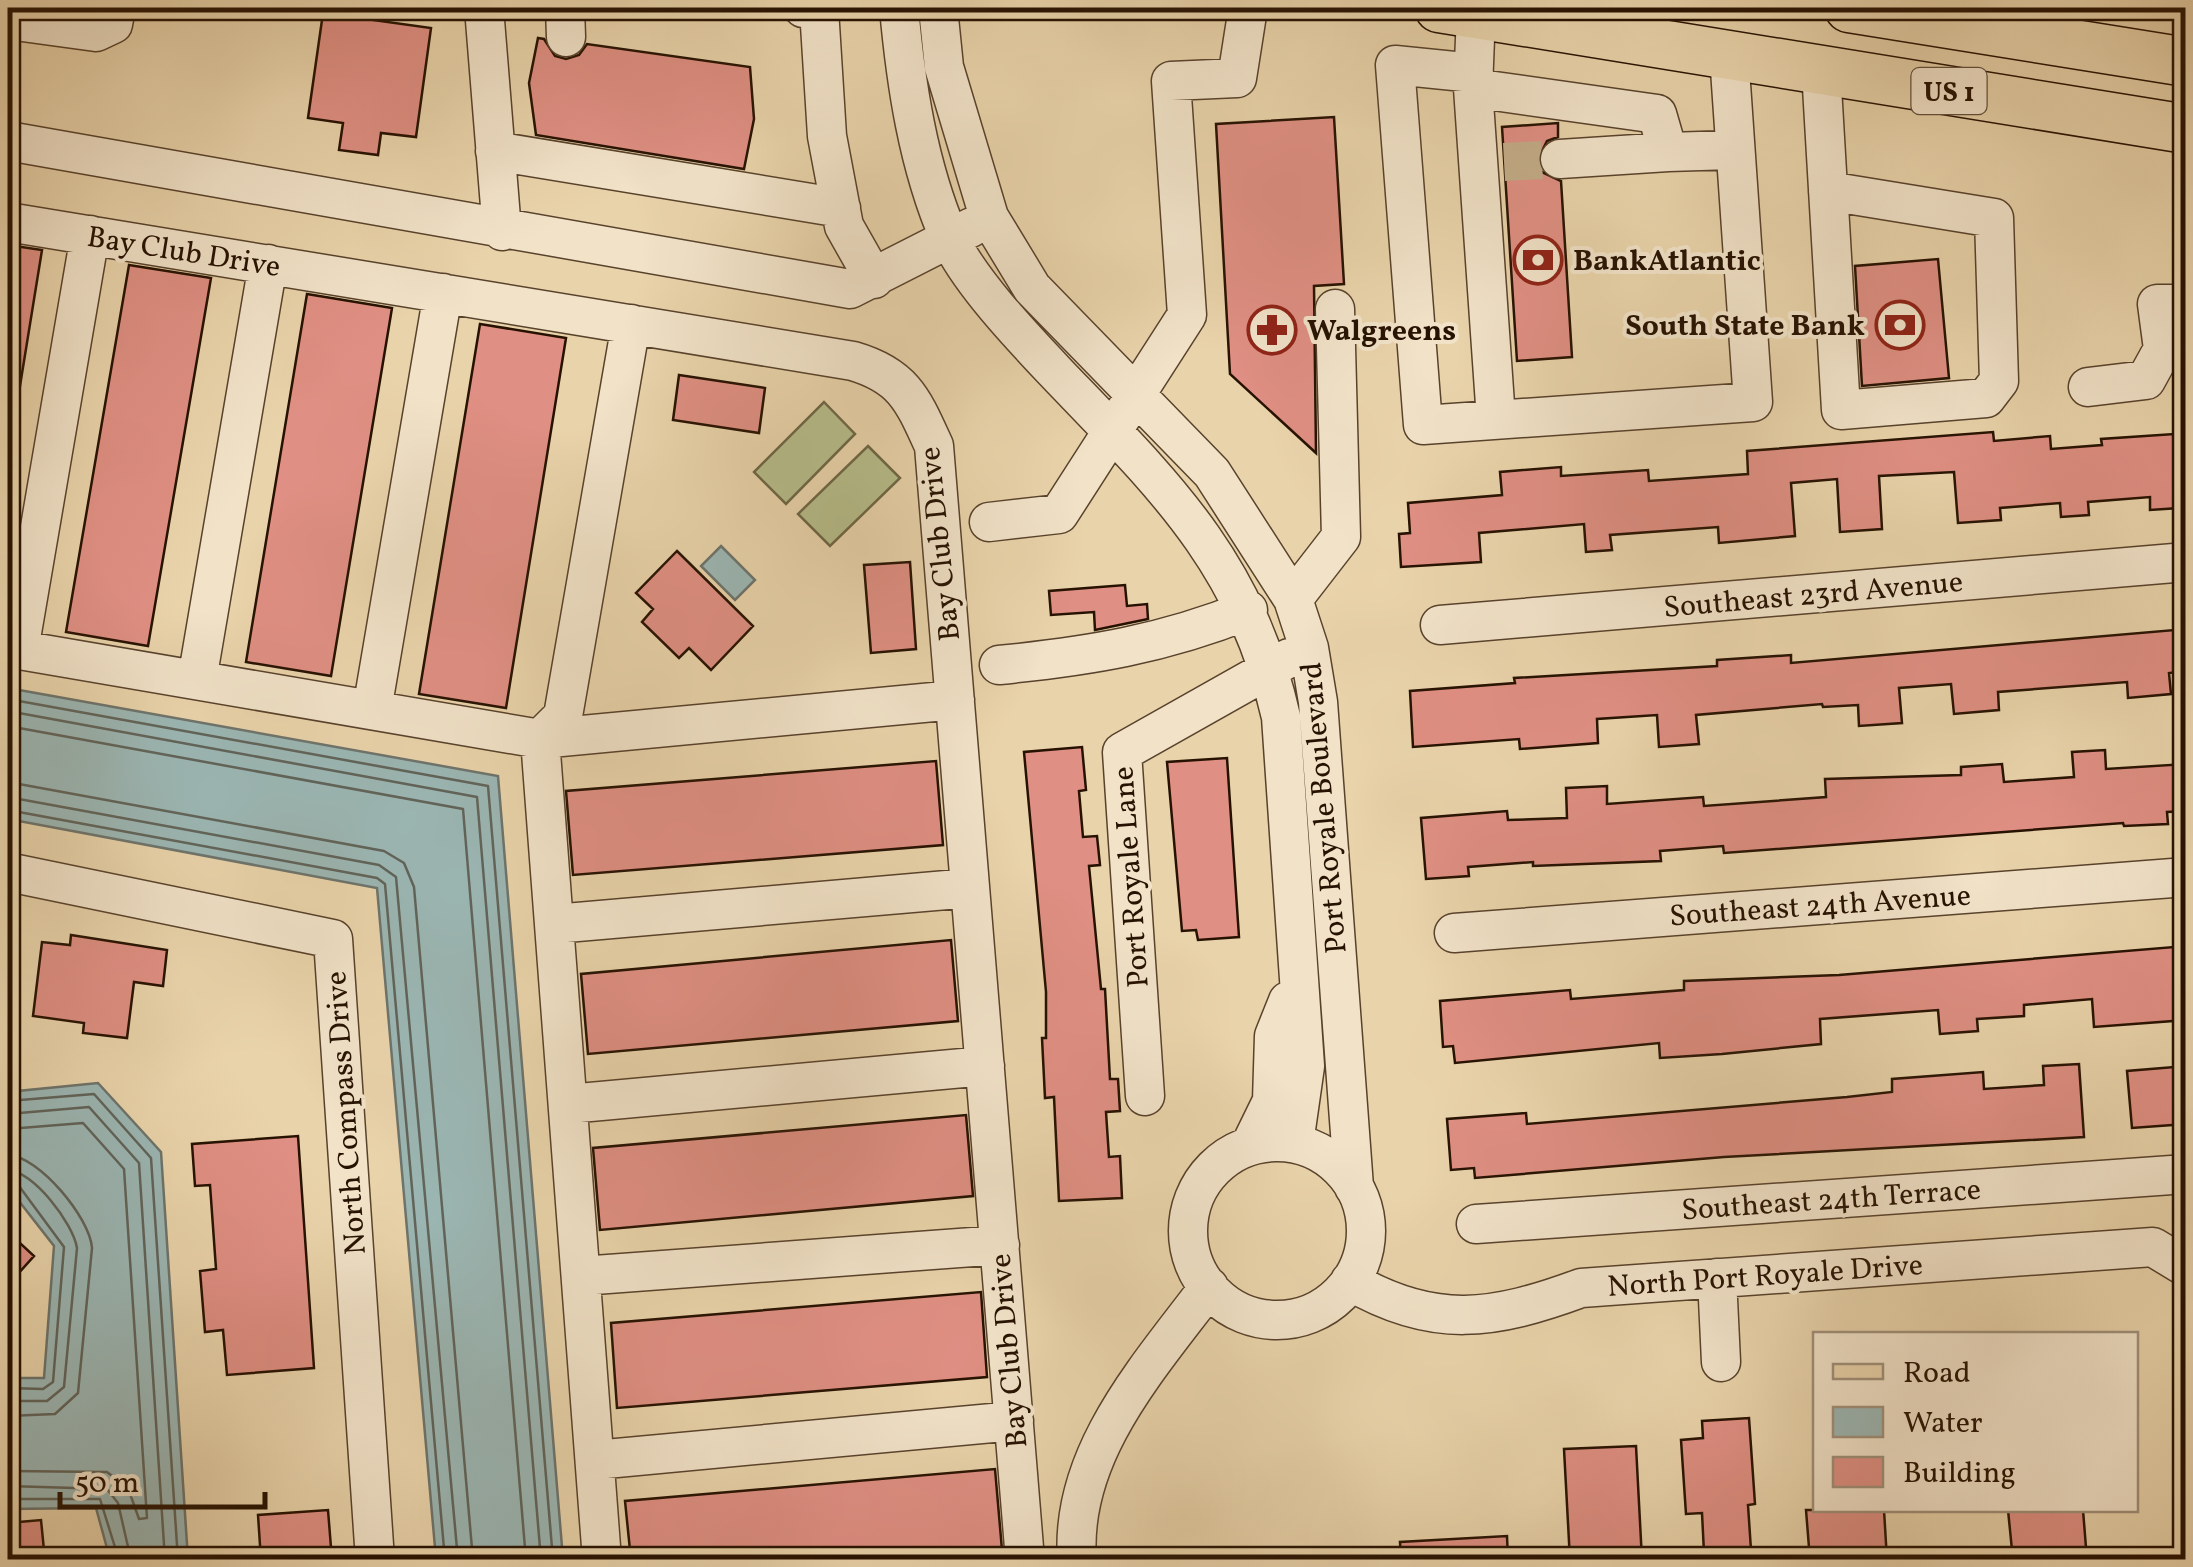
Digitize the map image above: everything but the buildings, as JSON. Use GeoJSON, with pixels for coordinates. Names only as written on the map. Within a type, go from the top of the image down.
{"type":"FeatureCollection","features":[{"type":"Feature","properties":{"kind":"main road","name":"US 1"},"geometry":{"type":"LineString","coordinates":[[1869,9],[2186,62]]}},
{"type":"Feature","properties":{"kind":"main road","name":"US 1"},"geometry":{"type":"LineString","coordinates":[[1465,10],[2186,129]]}},
{"type":"Feature","properties":{"kind":"street"},"geometry":{"type":"LineString","coordinates":[[8,20],[96,32],[113,24],[116,8]]}},
{"type":"Feature","properties":{"kind":"street"},"geometry":{"type":"LineString","coordinates":[[484,8],[502,231]]}},
{"type":"Feature","properties":{"kind":"street"},"geometry":{"type":"LineString","coordinates":[[803,8],[819,10],[827,136],[844,226],[874,279]]}},
{"type":"Feature","properties":{"kind":"street","name":"Port Royale Boulevard"},"geometry":{"type":"LineString","coordinates":[[899,8],[906,86],[928,175],[950,240],[1016,331],[1181,504],[1248,610],[1270,668],[1281,717],[1303,1048],[1273,1143]]}},
{"type":"Feature","properties":{"kind":"street","name":"Port Royale Boulevard"},"geometry":{"type":"LineString","coordinates":[[938,8],[944,66],[988,217],[1032,288],[1212,473],[1293,599],[1309,648],[1318,702],[1354,1188]]}},
{"type":"Feature","properties":{"kind":"street"},"geometry":{"type":"LineString","coordinates":[[988,522],[1059,514],[1186,315],[1171,81],[1238,78],[1248,8]]}},
{"type":"Feature","properties":{"kind":"street"},"geometry":{"type":"LineString","coordinates":[[1465,10],[1473,80],[1491,163],[1496,419]]}},
{"type":"Feature","properties":{"kind":"street"},"geometry":{"type":"LineString","coordinates":[[1668,152],[1657,114],[1396,66],[1422,425],[1753,402],[1732,150],[1729,54]]}},
{"type":"Feature","properties":{"kind":"street"},"geometry":{"type":"LineString","coordinates":[[1821,70],[1828,191],[1841,410],[1986,398],[1999,380],[1994,218],[1828,191]]}},
{"type":"Feature","properties":{"kind":"street"},"geometry":{"type":"LineString","coordinates":[[8,142],[850,289],[988,217]]}},
{"type":"Feature","properties":{"kind":"street"},"geometry":{"type":"LineString","coordinates":[[1560,159],[1732,150]]}},
{"type":"Feature","properties":{"kind":"street"},"geometry":{"type":"LineString","coordinates":[[495,151],[841,208]]}},
{"type":"Feature","properties":{"kind":"street","name":"Bay Club Drive"},"geometry":{"type":"LineString","coordinates":[[8,222],[853,361],[885,370],[914,403],[934,446],[1025,1560]]}},
{"type":"Feature","properties":{"kind":"street"},"geometry":{"type":"LineString","coordinates":[[90,235],[14,649],[540,738],[955,700]]}},
{"type":"Feature","properties":{"kind":"street"},"geometry":{"type":"LineString","coordinates":[[197,680],[268,264]]}},
{"type":"Feature","properties":{"kind":"street"},"geometry":{"type":"LineString","coordinates":[[372,710],[443,294]]}},
{"type":"Feature","properties":{"kind":"street"},"geometry":{"type":"LineString","coordinates":[[2088,387],[2146,380],[2163,348],[2157,304],[2186,304]]}},
{"type":"Feature","properties":{"kind":"street"},"geometry":{"type":"LineString","coordinates":[[1293,599],[1340,537],[1334,309]]}},
{"type":"Feature","properties":{"kind":"street"},"geometry":{"type":"LineString","coordinates":[[540,738],[563,716],[631,324]]}},
{"type":"Feature","properties":{"kind":"street","name":"Southeast 23rd Avenue"},"geometry":{"type":"LineString","coordinates":[[1440,625],[2186,562]]}},
{"type":"Feature","properties":{"kind":"street"},"geometry":{"type":"LineString","coordinates":[[999,665],[1094,656],[1183,636],[1248,610]]}},
{"type":"Feature","properties":{"kind":"street","name":"Port Royale Lane"},"geometry":{"type":"LineString","coordinates":[[1145,1096],[1122,752],[1309,648]]}},
{"type":"Feature","properties":{"kind":"street"},"geometry":{"type":"LineString","coordinates":[[540,738],[602,1560]]}},
{"type":"Feature","properties":{"kind":"street","name":"North Compass Drive"},"geometry":{"type":"LineString","coordinates":[[8,872],[334,938],[375,1560]]}},
{"type":"Feature","properties":{"kind":"street","name":"Southeast 24th Avenue"},"geometry":{"type":"LineString","coordinates":[[1454,933],[2186,877]]}},
{"type":"Feature","properties":{"kind":"street"},"geometry":{"type":"LineString","coordinates":[[554,924],[970,888]]}},
{"type":"Feature","properties":{"kind":"street","name":"Port Royale Boulevard"},"geometry":{"type":"LineString","coordinates":[[1273,1143],[1290,1088],[1288,1002],[1296,958]]}},
{"type":"Feature","properties":{"kind":"street"},"geometry":{"type":"LineString","coordinates":[[1303,1048],[1344,1044]]}},
{"type":"Feature","properties":{"kind":"street"},"geometry":{"type":"LineString","coordinates":[[568,1104],[985,1066]]}},
{"type":"Feature","properties":{"kind":"street"},"geometry":{"type":"LineString","coordinates":[[1273,1143],[1332,1160],[1354,1188],[1365,1217],[1366,1240],[1350,1281],[1320,1309],[1281,1320],[1241,1312],[1209,1288],[1191,1252],[1190,1212],[1206,1176],[1220,1162],[1273,1143]]}},
{"type":"Feature","properties":{"kind":"street","name":"Southeast 24th Terrace"},"geometry":{"type":"LineString","coordinates":[[1476,1224],[2186,1174]]}},
{"type":"Feature","properties":{"kind":"street"},"geometry":{"type":"LineString","coordinates":[[581,1276],[1000,1245]]}},
{"type":"Feature","properties":{"kind":"street","name":"North Port Royale Drive"},"geometry":{"type":"LineString","coordinates":[[1350,1281],[1402,1308],[1472,1316],[1518,1312],[1582,1288],[1718,1278],[2153,1248],[2186,1266]]}},
{"type":"Feature","properties":{"kind":"street"},"geometry":{"type":"LineString","coordinates":[[1718,1278],[1721,1362]]}},
{"type":"Feature","properties":{"kind":"street"},"geometry":{"type":"LineString","coordinates":[[1078,1560],[1075,1534],[1088,1470],[1114,1420],[1209,1288]]}},
{"type":"Feature","properties":{"kind":"street"},"geometry":{"type":"LineString","coordinates":[[595,1460],[1014,1421]]}},
{"type":"Feature","properties":{"kind":"green space"},"geometry":{"type":"Polygon","coordinates":[[[824,402],[855,434],[786,504],[754,472],[824,402]]]}},
{"type":"Feature","properties":{"kind":"green space"},"geometry":{"type":"Polygon","coordinates":[[[868,446],[900,478],[830,546],[798,514],[868,446]]]}},
{"type":"Feature","properties":{"kind":"water"},"geometry":{"type":"Polygon","coordinates":[[[721,546],[755,580],[735,600],[701,566],[721,546]]]}},
{"type":"Feature","properties":{"kind":"water"},"geometry":{"type":"Polygon","coordinates":[[[8,688],[498,776],[563,1559],[436,1559],[377,888],[8,819],[8,688]]]}},
{"type":"Feature","properties":{"kind":"water"},"geometry":{"type":"Polygon","coordinates":[[[98,1083],[161,1152],[188,1559],[110,1559],[96,1508],[8,1509],[8,1378],[44,1378],[54,1246],[8,1187],[8,1092],[98,1083]]]}},
{"type":"Feature","properties":{"kind":"tunnel"},"geometry":{"type":"LineString","coordinates":[[1504,162],[1560,159]]}},
{"type":"Feature","properties":{"kind":"place","name":"BankAtlantic"},"geometry":{"type":"Point","coordinates":[1538,260]}},
{"type":"Feature","properties":{"kind":"place","name":"South State Bank"},"geometry":{"type":"Point","coordinates":[1900,325]}},
{"type":"Feature","properties":{"kind":"place","name":"Walgreens"},"geometry":{"type":"Point","coordinates":[1272,330]}}]}
